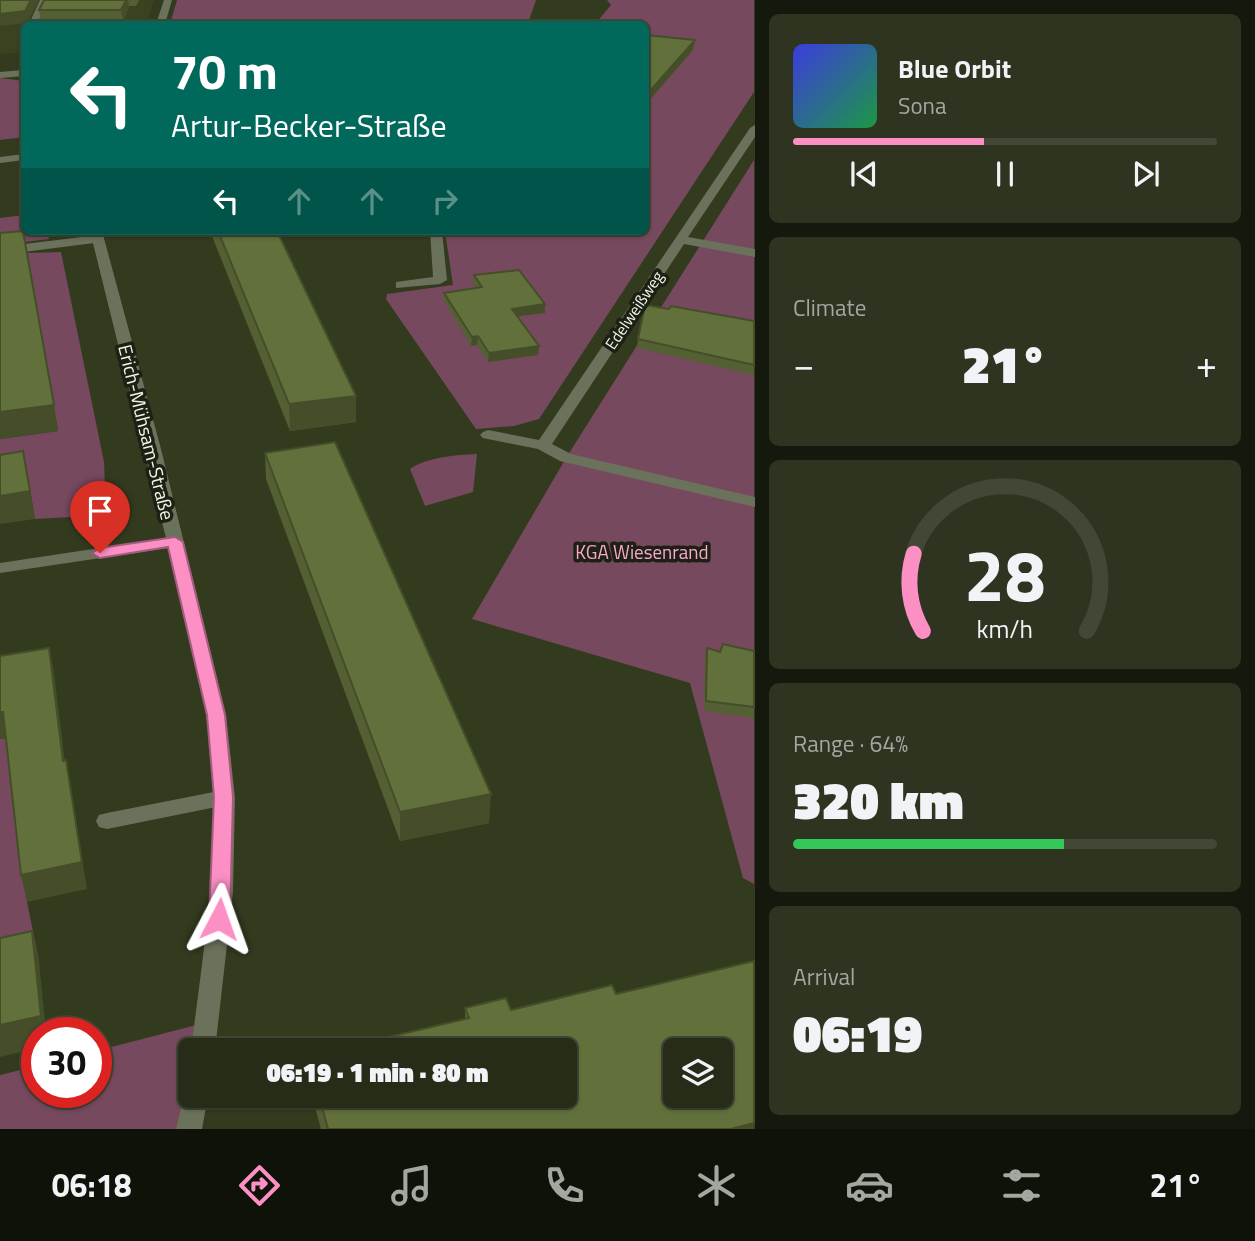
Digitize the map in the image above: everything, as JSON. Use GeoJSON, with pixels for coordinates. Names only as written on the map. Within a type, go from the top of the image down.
{"type":"FeatureCollection","features":[{"type":"Feature","properties":{"kind":"street"},"geometry":{"type":"LineString","coordinates":[[34,21],[44,0]]}},
{"type":"Feature","properties":{"kind":"street"},"geometry":{"type":"LineString","coordinates":[[161,21],[168,0]]}},
{"type":"Feature","properties":{"kind":"street"},"geometry":{"type":"LineString","coordinates":[[0,75],[21,72]]}},
{"type":"Feature","properties":{"kind":"street","name":"Edelweißweg"},"geometry":{"type":"LineString","coordinates":[[543,444],[754,128]]}},
{"type":"Feature","properties":{"kind":"street"},"geometry":{"type":"LineString","coordinates":[[0,160],[21,157]]}},
{"type":"Feature","properties":{"kind":"street"},"geometry":{"type":"LineString","coordinates":[[0,251],[97,235]]}},
{"type":"Feature","properties":{"kind":"street","name":"Erich-Mühsam-Straße"},"geometry":{"type":"LineString","coordinates":[[97,235],[216,715],[224,797],[222,892],[204,1038]]}},
{"type":"Feature","properties":{"kind":"street"},"geometry":{"type":"LineString","coordinates":[[401,285],[440,280],[436,235]]}},
{"type":"Feature","properties":{"kind":"street"},"geometry":{"type":"LineString","coordinates":[[681,240],[754,253]]}},
{"type":"Feature","properties":{"kind":"street"},"geometry":{"type":"LineString","coordinates":[[488,435],[543,444],[566,458],[754,502]]}},
{"type":"Feature","properties":{"kind":"street"},"geometry":{"type":"LineString","coordinates":[[0,568],[175,542]]}},
{"type":"Feature","properties":{"kind":"street"},"geometry":{"type":"LineString","coordinates":[[107,821],[224,797]]}},
{"type":"Feature","properties":{"kind":"street"},"geometry":{"type":"LineString","coordinates":[[189,1129],[193,1108]]}},
{"type":"Feature","properties":{"kind":"shaded area"},"geometry":{"type":"Polygon","coordinates":[[[0,0],[154,0],[147,21],[21,21],[21,52],[0,54],[0,0]]]}},
{"type":"Feature","properties":{"kind":"green space"},"geometry":{"type":"Polygon","coordinates":[[[177,0],[536,0],[529,21],[171,21],[177,0]]]}},
{"type":"Feature","properties":{"kind":"green space"},"geometry":{"type":"Polygon","coordinates":[[[607,0],[754,0],[754,92],[539,419],[514,426],[476,429],[386,299],[387,294],[453,285],[446,235],[649,235],[649,21],[598,21],[611,5],[607,0]]]}},
{"type":"Feature","properties":{"kind":"green space"},"geometry":{"type":"Polygon","coordinates":[[[0,78],[21,81],[21,137],[0,140],[0,78]]]}},
{"type":"Feature","properties":{"kind":"green space","name":"KGA Wiesenrand"},"geometry":{"type":"Polygon","coordinates":[[[754,160],[754,884],[743,878],[690,683],[472,619],[566,458],[754,160]]]}},
{"type":"Feature","properties":{"kind":"green space"},"geometry":{"type":"Polygon","coordinates":[[[21,215],[21,235],[48,235],[49,239],[0,245],[0,218],[21,215]]]}},
{"type":"Feature","properties":{"kind":"green space"},"geometry":{"type":"Polygon","coordinates":[[[61,252],[104,462],[106,515],[35,519],[28,478],[0,482],[0,439],[58,431],[27,253],[61,252]]]}},
{"type":"Feature","properties":{"kind":"green space"},"geometry":{"type":"Polygon","coordinates":[[[477,454],[473,492],[425,506],[410,469],[433,459],[477,454]]]}},
{"type":"Feature","properties":{"kind":"green space"},"geometry":{"type":"Polygon","coordinates":[[[61,728],[15,798],[27,902],[39,961],[0,969],[0,739],[61,728]]]}},
{"type":"Feature","properties":{"kind":"green space"},"geometry":{"type":"Polygon","coordinates":[[[208,1022],[205,1038],[178,1038],[178,1108],[193,1108],[189,1129],[0,1129],[0,1075],[21,1070],[21,1108],[112,1108],[112,1047],[208,1022]]]}},
{"type":"Feature","properties":{"kind":"building"},"geometry":{"type":"Polygon","coordinates":[[[0,0],[31,0],[25,11],[0,14],[0,0]]]}},
{"type":"Feature","properties":{"kind":"building"},"geometry":{"type":"Polygon","coordinates":[[[44,0],[126,0],[121,10],[39,10],[44,0]]]}},
{"type":"Feature","properties":{"kind":"building"},"geometry":{"type":"Polygon","coordinates":[[[649,35],[695,40],[649,92],[649,35]]]}},
{"type":"Feature","properties":{"kind":"building"},"geometry":{"type":"Polygon","coordinates":[[[21,231],[21,235],[24,235],[54,405],[0,412],[0,233],[21,231]]]}},
{"type":"Feature","properties":{"kind":"building"},"geometry":{"type":"Polygon","coordinates":[[[220,235],[279,235],[356,396],[289,404],[220,235]]]}},
{"type":"Feature","properties":{"kind":"building"},"geometry":{"type":"Polygon","coordinates":[[[519,270],[545,304],[512,309],[539,346],[489,353],[478,336],[472,337],[444,293],[482,287],[474,275],[519,270]]]}},
{"type":"Feature","properties":{"kind":"building"},"geometry":{"type":"Polygon","coordinates":[[[645,305],[669,309],[671,306],[754,321],[754,365],[638,339],[645,305]]]}},
{"type":"Feature","properties":{"kind":"building"},"geometry":{"type":"Polygon","coordinates":[[[335,442],[491,794],[400,812],[265,453],[335,442]]]}},
{"type":"Feature","properties":{"kind":"building"},"geometry":{"type":"Polygon","coordinates":[[[23,451],[30,491],[0,496],[0,455],[23,451]]]}},
{"type":"Feature","properties":{"kind":"building"},"geometry":{"type":"Polygon","coordinates":[[[723,644],[754,651],[754,707],[706,701],[707,648],[720,652],[723,644]]]}},
{"type":"Feature","properties":{"kind":"building"},"geometry":{"type":"Polygon","coordinates":[[[49,648],[63,761],[66,760],[82,862],[21,875],[3,712],[0,712],[0,656],[49,648]]]}},
{"type":"Feature","properties":{"kind":"building"},"geometry":{"type":"Polygon","coordinates":[[[32,931],[41,1016],[21,1017],[21,1020],[0,1025],[0,938],[32,931]]]}},
{"type":"Feature","properties":{"kind":"building"},"geometry":{"type":"Polygon","coordinates":[[[754,961],[754,1123],[731,1129],[328,1129],[322,1108],[577,1108],[577,1038],[385,1038],[469,1018],[465,1008],[506,998],[511,1010],[612,985],[616,994],[754,961]]]}},
{"type":"Feature","properties":{"kind":"route"},"geometry":{"type":"LineString","coordinates":[[100,553],[175,542],[216,715],[224,797],[219,919]]}}]}
